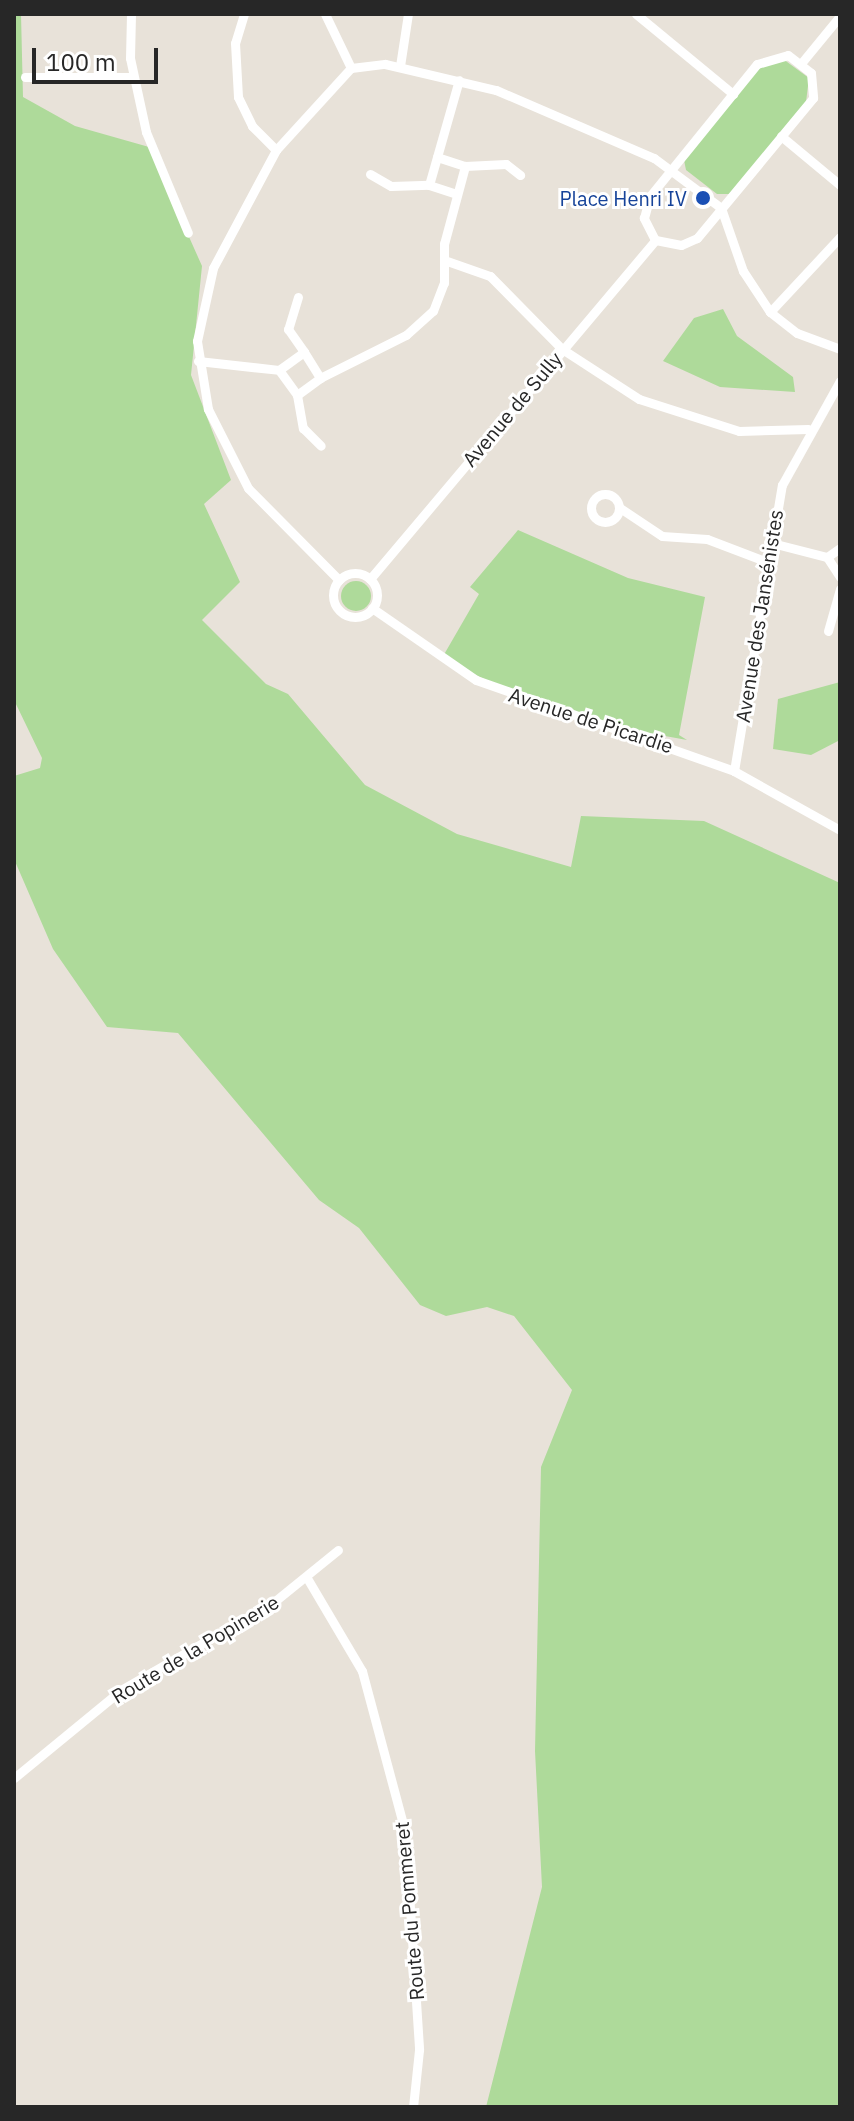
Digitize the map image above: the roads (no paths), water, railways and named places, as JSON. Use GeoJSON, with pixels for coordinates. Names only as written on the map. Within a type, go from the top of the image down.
{"type":"FeatureCollection","features":[{"type":"Feature","properties":{"kind":"street"},"geometry":{"type":"LineString","coordinates":[[131,14],[133,77],[151,146],[188,233]]}},
{"type":"Feature","properties":{"kind":"street"},"geometry":{"type":"LineString","coordinates":[[244,14],[235,43],[238,97],[276,150]]}},
{"type":"Feature","properties":{"kind":"street"},"geometry":{"type":"LineString","coordinates":[[400,66],[408,14]]}},
{"type":"Feature","properties":{"kind":"street"},"geometry":{"type":"LineString","coordinates":[[636,14],[733,94]]}},
{"type":"Feature","properties":{"kind":"street"},"geometry":{"type":"LineString","coordinates":[[803,61],[840,16]]}},
{"type":"Feature","properties":{"kind":"street"},"geometry":{"type":"LineString","coordinates":[[327,18],[351,68]]}},
{"type":"Feature","properties":{"kind":"street"},"geometry":{"type":"LineString","coordinates":[[788,55],[803,61],[815,83],[813,98],[697,238],[681,245],[655,240],[644,207],[757,64],[788,55]]}},
{"type":"Feature","properties":{"kind":"street"},"geometry":{"type":"LineString","coordinates":[[339,580],[248,488],[212,421],[198,361],[208,280],[276,150],[351,68],[400,66],[459,80],[543,107],[672,168],[721,208],[743,271],[770,312],[797,333],[840,349]]}},
{"type":"Feature","properties":{"kind":"street"},"geometry":{"type":"LineString","coordinates":[[25,77],[133,77]]}},
{"type":"Feature","properties":{"kind":"street"},"geometry":{"type":"LineString","coordinates":[[429,185],[459,80]]}},
{"type":"Feature","properties":{"kind":"street"},"geometry":{"type":"LineString","coordinates":[[781,136],[840,185]]}},
{"type":"Feature","properties":{"kind":"street"},"geometry":{"type":"LineString","coordinates":[[437,157],[465,166],[506,164],[520,175]]}},
{"type":"Feature","properties":{"kind":"street"},"geometry":{"type":"LineString","coordinates":[[297,395],[320,378],[421,323],[433,311],[447,261],[457,194],[465,166]]}},
{"type":"Feature","properties":{"kind":"street"},"geometry":{"type":"LineString","coordinates":[[370,174],[391,186],[429,185],[457,194]]}},
{"type":"Feature","properties":{"kind":"street"},"geometry":{"type":"LineString","coordinates":[[770,312],[840,237]]}},
{"type":"Feature","properties":{"kind":"street","name":"Avenue de Sully"},"geometry":{"type":"LineString","coordinates":[[370,579],[655,240]]}},
{"type":"Feature","properties":{"kind":"street"},"geometry":{"type":"LineString","coordinates":[[447,261],[490,276],[562,349],[673,414],[758,434],[808,429]]}},
{"type":"Feature","properties":{"kind":"street"},"geometry":{"type":"LineString","coordinates":[[298,297],[288,329],[320,378]]}},
{"type":"Feature","properties":{"kind":"street"},"geometry":{"type":"LineString","coordinates":[[198,361],[279,370],[304,352]]}},
{"type":"Feature","properties":{"kind":"street"},"geometry":{"type":"LineString","coordinates":[[279,370],[297,395],[303,428],[321,446]]}},
{"type":"Feature","properties":{"kind":"street","name":"Avenue des Jansénistes"},"geometry":{"type":"LineString","coordinates":[[734,771],[768,542],[782,485],[808,429],[840,381]]}},
{"type":"Feature","properties":{"kind":"street"},"geometry":{"type":"LineString","coordinates":[[620,508],[662,536],[707,539],[765,561]]}},
{"type":"Feature","properties":{"kind":"street"},"geometry":{"type":"LineString","coordinates":[[768,542],[827,557],[840,577]]}},
{"type":"Feature","properties":{"kind":"street"},"geometry":{"type":"LineString","coordinates":[[827,557],[840,548]]}},
{"type":"Feature","properties":{"kind":"street"},"geometry":{"type":"LineString","coordinates":[[351,573],[370,579],[372,608],[361,616],[343,613],[333,597],[339,580],[351,573]]}},
{"type":"Feature","properties":{"kind":"street"},"geometry":{"type":"LineString","coordinates":[[828,631],[840,589]]}},
{"type":"Feature","properties":{"kind":"street","name":"Avenue de Picardie"},"geometry":{"type":"LineString","coordinates":[[372,608],[500,690],[734,771],[840,830]]}},
{"type":"Feature","properties":{"kind":"street","name":"Route de la Popinerie"},"geometry":{"type":"LineString","coordinates":[[14,1778],[121,1690],[307,1578],[338,1550]]}},
{"type":"Feature","properties":{"kind":"street","name":"Route du Pommeret"},"geometry":{"type":"LineString","coordinates":[[307,1578],[362,1671],[405,1831],[419,2050],[413,2107]]}},
{"type":"Feature","properties":{"kind":"place","name":"Place Henri IV"},"geometry":{"type":"Point","coordinates":[703,198]}}]}
